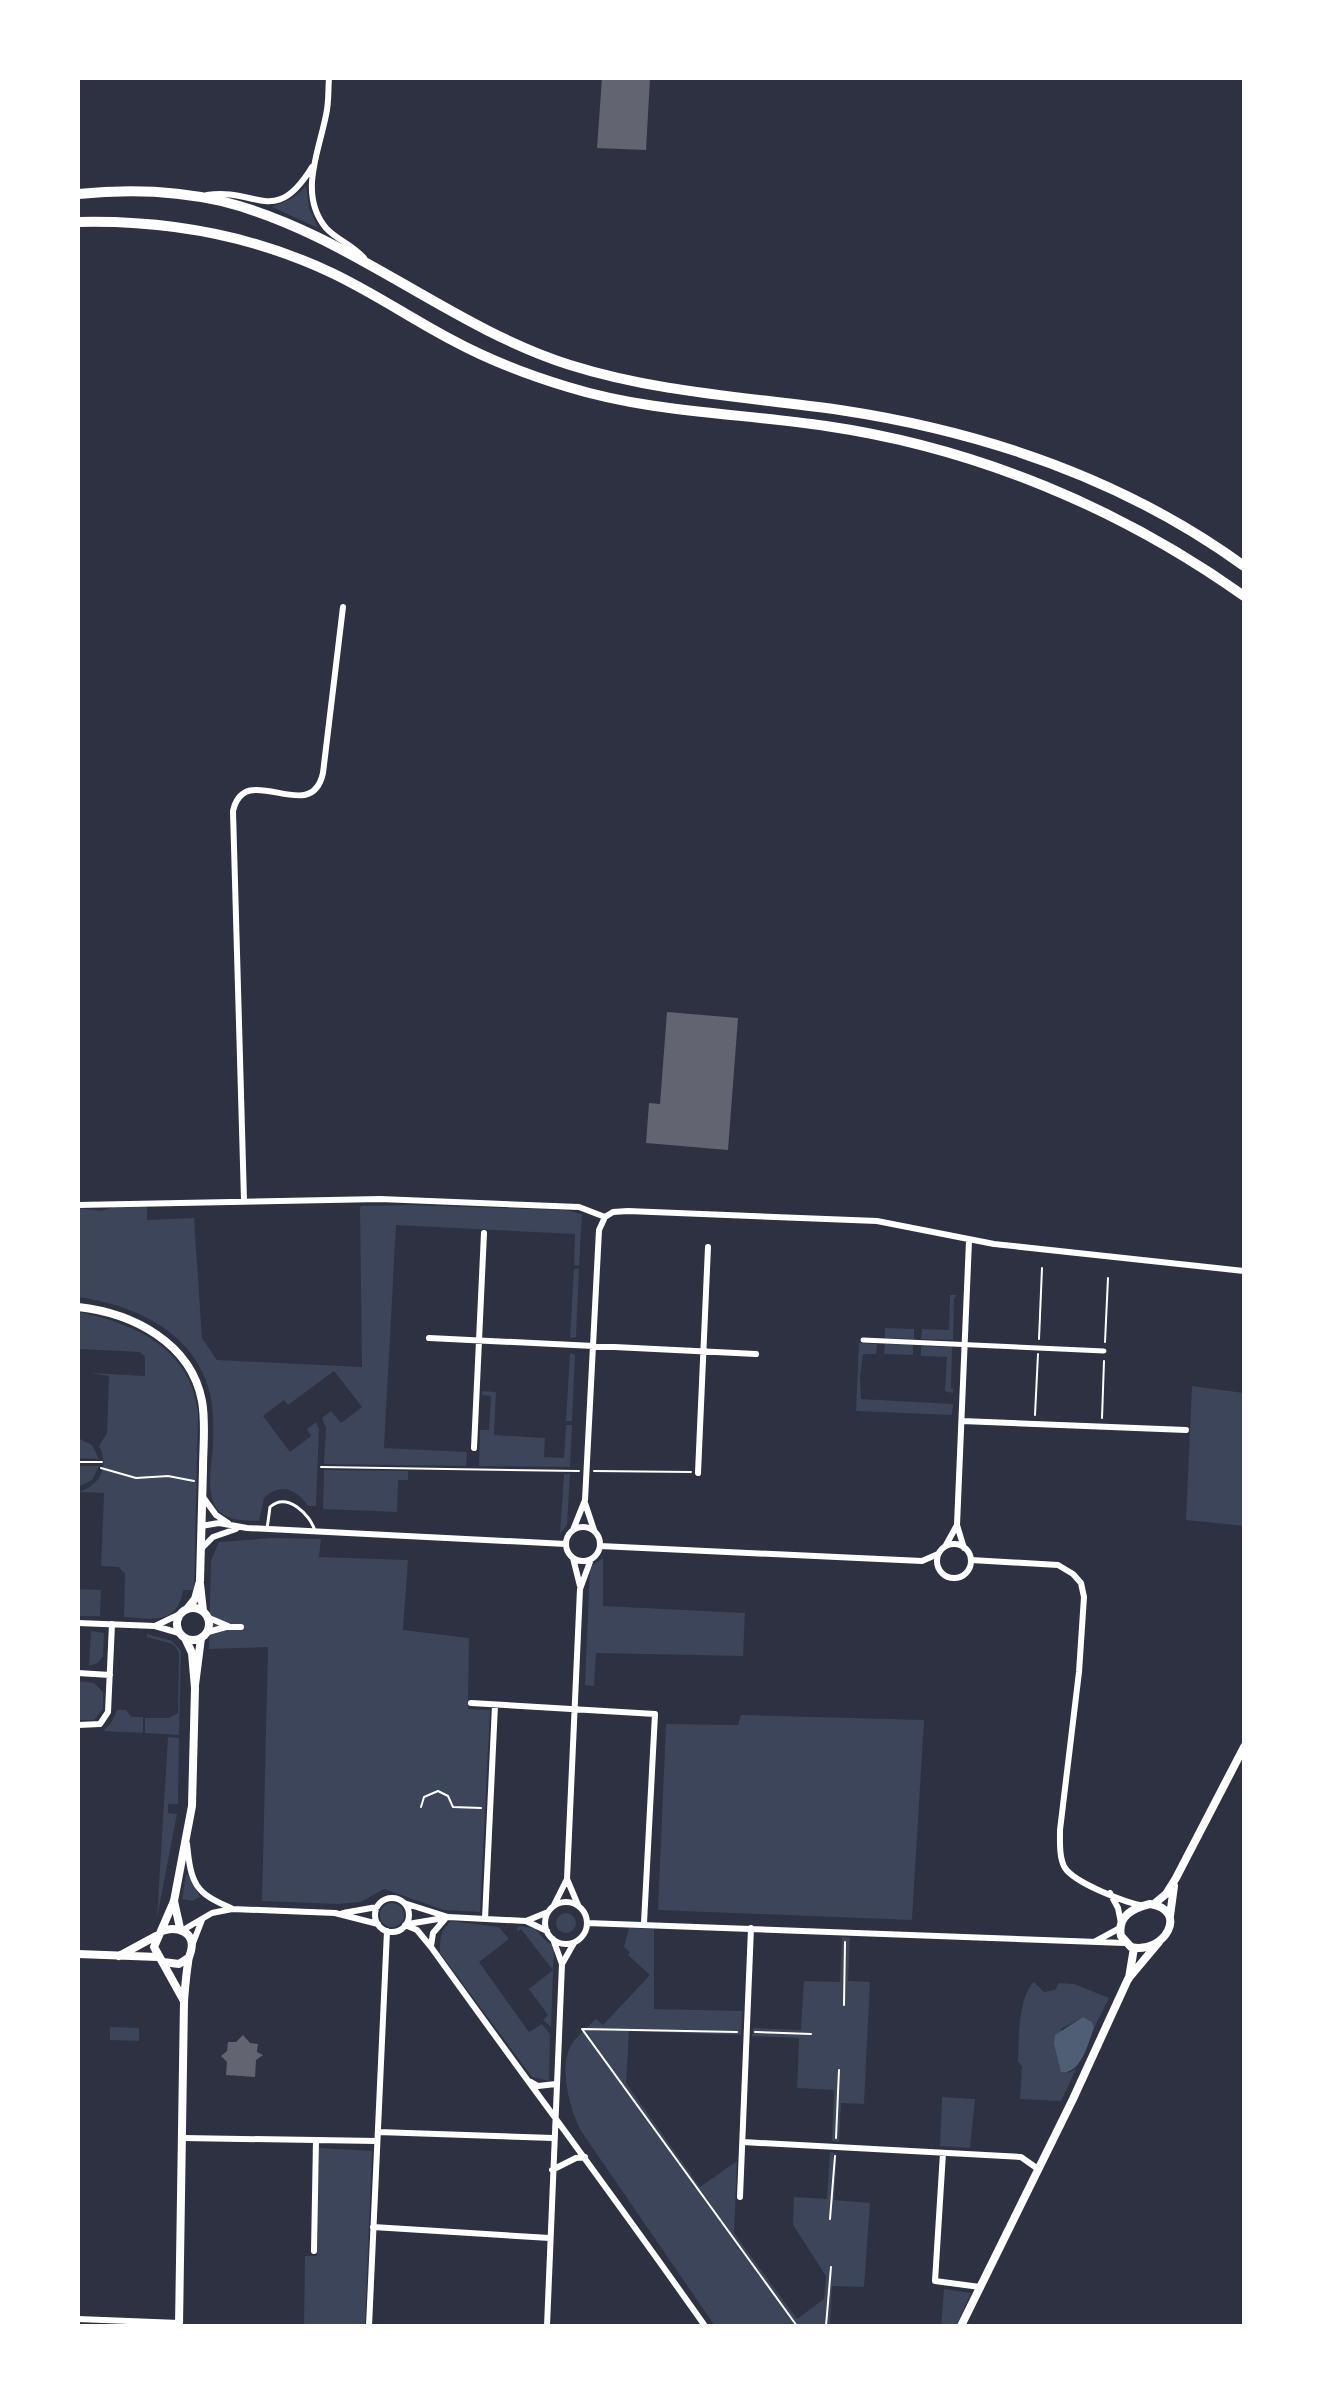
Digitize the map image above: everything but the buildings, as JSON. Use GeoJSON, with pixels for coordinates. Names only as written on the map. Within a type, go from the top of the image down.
{"type":"FeatureCollection","features":[{"type":"Feature","properties":{"kind":"highway"},"geometry":{"type":"LineString","coordinates":[[78,194],[143,191],[198,196],[274,218],[327,242],[499,336],[573,366],[661,388],[854,413],[1021,451],[1143,503],[1244,558]]}},
{"type":"Feature","properties":{"kind":"highway"},"geometry":{"type":"LineString","coordinates":[[78,222],[134,222],[179,227],[267,247],[341,278],[481,355],[589,394],[656,407],[859,431],[970,459],[1035,482],[1108,514],[1177,552],[1244,596]]}},
{"type":"Feature","properties":{"kind":"highway"},"geometry":{"type":"LineString","coordinates":[[1198,535],[1244,566]]}},
{"type":"Feature","properties":{"kind":"highway"},"geometry":{"type":"LineString","coordinates":[[1225,583],[1244,603]]}},
{"type":"Feature","properties":{"kind":"street"},"geometry":{"type":"LineString","coordinates":[[329,78],[327,113],[313,164],[312,197],[319,217],[329,231],[357,250],[371,266]]}},
{"type":"Feature","properties":{"kind":"street"},"geometry":{"type":"LineString","coordinates":[[198,196],[220,193],[258,202],[274,201],[296,190],[313,164]]}},
{"type":"Feature","properties":{"kind":"street"},"geometry":{"type":"LineString","coordinates":[[244,1200],[233,807],[247,791],[302,796],[312,794],[319,786],[343,607]]}},
{"type":"Feature","properties":{"kind":"street"},"geometry":{"type":"LineString","coordinates":[[78,1205],[380,1199],[579,1207],[605,1217]]}},
{"type":"Feature","properties":{"kind":"street"},"geometry":{"type":"LineString","coordinates":[[572,1557],[583,1561],[591,1559],[600,1546],[585,1500],[599,1230],[605,1217],[613,1212],[877,1221],[969,1241],[1244,1271]]}},
{"type":"Feature","properties":{"kind":"street"},"geometry":{"type":"LineString","coordinates":[[474,1448],[484,1233]]}},
{"type":"Feature","properties":{"kind":"street"},"geometry":{"type":"LineString","coordinates":[[922,1561],[948,1578],[959,1578],[968,1571],[971,1560],[957,1525],[969,1241]]}},
{"type":"Feature","properties":{"kind":"street"},"geometry":{"type":"LineString","coordinates":[[698,1473],[708,1247]]}},
{"type":"Feature","properties":{"kind":"street"},"geometry":{"type":"LineString","coordinates":[[78,1307],[114,1314],[140,1325],[166,1341],[185,1360],[195,1378],[203,1406],[200,1581],[206,1614],[195,1690]]}},
{"type":"Feature","properties":{"kind":"street"},"geometry":{"type":"LineString","coordinates":[[429,1338],[756,1354]]}},
{"type":"Feature","properties":{"kind":"street"},"geometry":{"type":"LineString","coordinates":[[863,1340],[1104,1351]]}},
{"type":"Feature","properties":{"kind":"street"},"geometry":{"type":"LineString","coordinates":[[962,1421],[1186,1430]]}},
{"type":"Feature","properties":{"kind":"street"},"geometry":{"type":"LineString","coordinates":[[202,1495],[216,1515],[243,1528]]}},
{"type":"Feature","properties":{"kind":"street"},"geometry":{"type":"LineString","coordinates":[[566,1544],[585,1500]]}},
{"type":"Feature","properties":{"kind":"street"},"geometry":{"type":"LineString","coordinates":[[600,1546],[922,1561],[938,1554],[957,1525]]}},
{"type":"Feature","properties":{"kind":"street"},"geometry":{"type":"LineString","coordinates":[[201,1526],[219,1530],[243,1528],[566,1544]]}},
{"type":"Feature","properties":{"kind":"street"},"geometry":{"type":"LineString","coordinates":[[201,1549],[213,1537],[243,1528]]}},
{"type":"Feature","properties":{"kind":"street"},"geometry":{"type":"LineString","coordinates":[[573,1530],[584,1528],[595,1533]]}},
{"type":"Feature","properties":{"kind":"street"},"geometry":{"type":"LineString","coordinates":[[562,1964],[587,1923],[573,1900],[567,1879],[580,1589],[566,1544]]}},
{"type":"Feature","properties":{"kind":"street"},"geometry":{"type":"LineString","coordinates":[[946,1545],[957,1544],[964,1548]]}},
{"type":"Feature","properties":{"kind":"street"},"geometry":{"type":"LineString","coordinates":[[938,1554],[939,1571]]}},
{"type":"Feature","properties":{"kind":"street"},"geometry":{"type":"LineString","coordinates":[[580,1589],[591,1559]]}},
{"type":"Feature","properties":{"kind":"street"},"geometry":{"type":"LineString","coordinates":[[971,1560],[1058,1565],[1081,1583],[1084,1597],[1079,1672],[1060,1830],[1064,1867],[1077,1879],[1133,1904],[1149,1905],[1165,1911],[1171,1923]]}},
{"type":"Feature","properties":{"kind":"street"},"geometry":{"type":"LineString","coordinates":[[184,2001],[154,1947],[174,1901],[192,1801],[195,1690],[192,1653],[177,1623],[195,1599],[200,1581]]}},
{"type":"Feature","properties":{"kind":"street"},"geometry":{"type":"LineString","coordinates":[[155,1626],[195,1607],[228,1626],[241,1627]]}},
{"type":"Feature","properties":{"kind":"street"},"geometry":{"type":"LineString","coordinates":[[78,1623],[155,1626],[195,1640],[228,1626]]}},
{"type":"Feature","properties":{"kind":"street"},"geometry":{"type":"LineString","coordinates":[[78,1725],[97,1725],[105,1719],[109,1709],[112,1624]]}},
{"type":"Feature","properties":{"kind":"street"},"geometry":{"type":"LineString","coordinates":[[78,1673],[110,1675]]}},
{"type":"Feature","properties":{"kind":"street"},"geometry":{"type":"LineString","coordinates":[[471,1703],[655,1714],[644,1923]]}},
{"type":"Feature","properties":{"kind":"street"},"geometry":{"type":"LineString","coordinates":[[485,1919],[495,1705]]}},
{"type":"Feature","properties":{"kind":"street"},"geometry":{"type":"LineString","coordinates":[[1093,1942],[1120,1926],[1126,1915],[1166,1894],[1244,1747]]}},
{"type":"Feature","properties":{"kind":"street"},"geometry":{"type":"LineString","coordinates":[[188,1829],[189,1864],[199,1888],[211,1901],[234,1909]]}},
{"type":"Feature","properties":{"kind":"street"},"geometry":{"type":"LineString","coordinates":[[1128,1979],[1169,1933],[1172,1890],[1176,1878]]}},
{"type":"Feature","properties":{"kind":"street"},"geometry":{"type":"LineString","coordinates":[[547,2326],[562,1964],[545,1922],[567,1879]]}},
{"type":"Feature","properties":{"kind":"street"},"geometry":{"type":"LineString","coordinates":[[1110,1893],[1118,1908],[1125,1943]]}},
{"type":"Feature","properties":{"kind":"street"},"geometry":{"type":"LineString","coordinates":[[119,1956],[160,1933],[182,1929],[217,1911],[364,1911],[390,1898],[448,1917]]}},
{"type":"Feature","properties":{"kind":"street"},"geometry":{"type":"LineString","coordinates":[[174,1901],[182,1929],[192,1946]]}},
{"type":"Feature","properties":{"kind":"street"},"geometry":{"type":"LineString","coordinates":[[554,1905],[567,1902],[579,1906]]}},
{"type":"Feature","properties":{"kind":"street"},"geometry":{"type":"LineString","coordinates":[[404,1903],[409,1916],[405,1925]]}},
{"type":"Feature","properties":{"kind":"street"},"geometry":{"type":"LineString","coordinates":[[377,1907],[375,1915],[378,1924]]}},
{"type":"Feature","properties":{"kind":"street"},"geometry":{"type":"LineString","coordinates":[[526,1921],[548,1912]]}},
{"type":"Feature","properties":{"kind":"street"},"geometry":{"type":"LineString","coordinates":[[335,1913],[378,1924],[387,1931],[448,1917],[526,1921],[547,1931]]}},
{"type":"Feature","properties":{"kind":"street"},"geometry":{"type":"LineString","coordinates":[[431,1947],[430,1938],[437,1925],[448,1917]]}},
{"type":"Feature","properties":{"kind":"street"},"geometry":{"type":"LineString","coordinates":[[78,2319],[179,2324],[184,2001],[188,1958],[202,1920]]}},
{"type":"Feature","properties":{"kind":"street"},"geometry":{"type":"LineString","coordinates":[[587,1923],[1125,1943],[1134,1948],[1159,1942]]}},
{"type":"Feature","properties":{"kind":"street"},"geometry":{"type":"LineString","coordinates":[[405,1925],[417,1930],[431,1947],[586,2157],[705,2326]]}},
{"type":"Feature","properties":{"kind":"street"},"geometry":{"type":"LineString","coordinates":[[740,2197],[751,1928]]}},
{"type":"Feature","properties":{"kind":"street"},"geometry":{"type":"LineString","coordinates":[[369,2326],[387,1931]]}},
{"type":"Feature","properties":{"kind":"street"},"geometry":{"type":"LineString","coordinates":[[553,1939],[563,1943],[574,1942]]}},
{"type":"Feature","properties":{"kind":"street"},"geometry":{"type":"LineString","coordinates":[[961,2326],[1128,1979],[1134,1948]]}},
{"type":"Feature","properties":{"kind":"street"},"geometry":{"type":"LineString","coordinates":[[78,1954],[160,1960],[173,1965],[188,1958]]}},
{"type":"Feature","properties":{"kind":"street"},"geometry":{"type":"LineString","coordinates":[[525,2078],[538,2086],[556,2084]]}},
{"type":"Feature","properties":{"kind":"street"},"geometry":{"type":"LineString","coordinates":[[378,2132],[553,2138]]}},
{"type":"Feature","properties":{"kind":"street"},"geometry":{"type":"LineString","coordinates":[[183,2138],[377,2141]]}},
{"type":"Feature","properties":{"kind":"street"},"geometry":{"type":"LineString","coordinates":[[314,2251],[316,2140]]}},
{"type":"Feature","properties":{"kind":"street"},"geometry":{"type":"LineString","coordinates":[[743,2142],[1021,2157],[1038,2169]]}},
{"type":"Feature","properties":{"kind":"street"},"geometry":{"type":"LineString","coordinates":[[943,2153],[935,2281],[980,2287]]}},
{"type":"Feature","properties":{"kind":"street"},"geometry":{"type":"LineString","coordinates":[[552,2170],[576,2158],[586,2157]]}},
{"type":"Feature","properties":{"kind":"street"},"geometry":{"type":"LineString","coordinates":[[373,2227],[550,2238]]}},
{"type":"Feature","properties":{"kind":"lane"},"geometry":{"type":"LineString","coordinates":[[267,1529],[270,1507],[282,1501],[303,1512],[315,1531]]}},
{"type":"Feature","properties":{"kind":"path"},"geometry":{"type":"LineString","coordinates":[[78,1462],[102,1462]]}},
{"type":"Feature","properties":{"kind":"path"},"geometry":{"type":"LineString","coordinates":[[321,1467],[698,1473]]}},
{"type":"Feature","properties":{"kind":"path"},"geometry":{"type":"LineString","coordinates":[[101,1468],[132,1477],[168,1476],[202,1484]]}},
{"type":"Feature","properties":{"kind":"path"},"geometry":{"type":"LineString","coordinates":[[421,1807],[424,1797],[438,1791],[448,1796],[453,1807],[490,1809]]}},
{"type":"Feature","properties":{"kind":"path"},"geometry":{"type":"LineString","coordinates":[[844,2005],[846,1933]]}},
{"type":"Feature","properties":{"kind":"path"},"geometry":{"type":"LineString","coordinates":[[797,2326],[582,2029],[811,2034]]}},
{"type":"Feature","properties":{"kind":"path"},"geometry":{"type":"LineString","coordinates":[[826,2326],[831,2267]]}},
{"type":"Feature","properties":{"kind":"shaded area"},"geometry":{"type":"Polygon","coordinates":[[[306,186],[309,208],[318,228],[272,207],[293,198],[306,186]]]}},
{"type":"Feature","properties":{"kind":"shaded area"},"geometry":{"type":"Polygon","coordinates":[[[409,1205],[565,1210],[582,1214],[579,1266],[574,1265],[575,1234],[396,1225],[384,1448],[467,1452],[466,1466],[324,1464],[326,1428],[322,1418],[331,1411],[341,1423],[362,1407],[334,1371],[288,1405],[284,1400],[263,1416],[290,1452],[311,1436],[307,1429],[316,1422],[319,1429],[316,1506],[308,1506],[298,1495],[282,1489],[264,1498],[259,1521],[224,1515],[212,1499],[212,1411],[209,1390],[201,1369],[190,1352],[158,1324],[120,1307],[78,1297],[78,1208],[102,1211],[113,1207],[147,1206],[147,1220],[194,1218],[202,1338],[217,1360],[362,1367],[360,1208],[409,1205]]]}},
{"type":"Feature","properties":{"kind":"shaded area"},"geometry":{"type":"Polygon","coordinates":[[[574,1269],[579,1269],[576,1337],[570,1338],[574,1269]]]}},
{"type":"Feature","properties":{"kind":"shaded area"},"geometry":{"type":"Polygon","coordinates":[[[950,1295],[957,1295],[954,1299],[953,1340],[921,1339],[922,1329],[949,1330],[950,1295]]]}},
{"type":"Feature","properties":{"kind":"shaded area"},"geometry":{"type":"Polygon","coordinates":[[[78,1312],[119,1323],[156,1342],[172,1355],[193,1390],[198,1412],[194,1590],[183,1590],[176,1609],[162,1617],[124,1617],[125,1574],[119,1567],[101,1566],[104,1493],[79,1492],[93,1485],[101,1474],[103,1461],[99,1446],[107,1433],[109,1376],[91,1373],[145,1376],[145,1357],[140,1352],[78,1349],[78,1312]]]}},
{"type":"Feature","properties":{"kind":"shaded area"},"geometry":{"type":"Polygon","coordinates":[[[885,1328],[914,1329],[914,1339],[885,1338],[885,1328]]]}},
{"type":"Feature","properties":{"kind":"shaded area"},"geometry":{"type":"Polygon","coordinates":[[[859,1343],[877,1344],[876,1354],[863,1354],[861,1399],[953,1404],[952,1415],[856,1411],[859,1343]]]}},
{"type":"Feature","properties":{"kind":"shaded area"},"geometry":{"type":"Polygon","coordinates":[[[885,1344],[913,1345],[913,1355],[884,1354],[885,1344]]]}},
{"type":"Feature","properties":{"kind":"shaded area"},"geometry":{"type":"Polygon","coordinates":[[[921,1346],[952,1347],[953,1393],[945,1391],[947,1357],[921,1356],[921,1346]]]}},
{"type":"Feature","properties":{"kind":"shaded area"},"geometry":{"type":"Polygon","coordinates":[[[570,1353],[575,1355],[572,1421],[566,1421],[570,1353]]]}},
{"type":"Feature","properties":{"kind":"shaded area"},"geometry":{"type":"Polygon","coordinates":[[[1192,1386],[1244,1393],[1244,1526],[1186,1520],[1192,1386]]]}},
{"type":"Feature","properties":{"kind":"shaded area"},"geometry":{"type":"Polygon","coordinates":[[[482,1391],[496,1392],[494,1435],[545,1438],[544,1457],[564,1458],[566,1425],[572,1425],[570,1467],[479,1466],[480,1430],[489,1430],[491,1396],[482,1395],[482,1391]]]}},
{"type":"Feature","properties":{"kind":"shaded area"},"geometry":{"type":"Polygon","coordinates":[[[78,1438],[92,1445],[99,1459],[78,1458],[78,1438]]]}},
{"type":"Feature","properties":{"kind":"shaded area"},"geometry":{"type":"Polygon","coordinates":[[[78,1466],[99,1466],[92,1480],[78,1487],[78,1466]]]}},
{"type":"Feature","properties":{"kind":"shaded area"},"geometry":{"type":"Polygon","coordinates":[[[324,1470],[408,1471],[408,1480],[398,1480],[397,1512],[323,1509],[324,1470]]]}},
{"type":"Feature","properties":{"kind":"shaded area"},"geometry":{"type":"Polygon","coordinates":[[[564,1474],[570,1474],[567,1525],[560,1534],[564,1474]]]}},
{"type":"Feature","properties":{"kind":"shaded area"},"geometry":{"type":"Polygon","coordinates":[[[271,1538],[321,1539],[319,1557],[408,1560],[403,1630],[469,1638],[468,1709],[490,1710],[480,1912],[444,1910],[384,1889],[361,1902],[262,1901],[268,1647],[209,1649],[211,1560],[219,1542],[271,1538]]]}},
{"type":"Feature","properties":{"kind":"shaded area"},"geometry":{"type":"Polygon","coordinates":[[[603,1558],[603,1606],[745,1613],[743,1656],[596,1653],[594,1686],[585,1685],[590,1567],[603,1558]]]}},
{"type":"Feature","properties":{"kind":"shaded area"},"geometry":{"type":"Polygon","coordinates":[[[78,1589],[101,1590],[100,1616],[78,1616],[78,1589]]]}},
{"type":"Feature","properties":{"kind":"shaded area"},"geometry":{"type":"Polygon","coordinates":[[[91,1631],[104,1633],[103,1656],[98,1663],[89,1666],[91,1631]]]}},
{"type":"Feature","properties":{"kind":"shaded area"},"geometry":{"type":"Polygon","coordinates":[[[147,1634],[172,1641],[181,1651],[179,1735],[145,1733],[145,1718],[169,1718],[178,1713],[179,1652],[173,1644],[147,1637],[147,1634]]]}},
{"type":"Feature","properties":{"kind":"shaded area"},"geometry":{"type":"Polygon","coordinates":[[[78,1681],[94,1683],[103,1692],[103,1709],[94,1720],[78,1720],[78,1681]]]}},
{"type":"Feature","properties":{"kind":"shaded area"},"geometry":{"type":"Polygon","coordinates":[[[117,1710],[126,1710],[131,1717],[143,1717],[143,1733],[103,1731],[117,1710]]]}},
{"type":"Feature","properties":{"kind":"shaded area"},"geometry":{"type":"Polygon","coordinates":[[[741,1715],[924,1720],[912,1920],[658,1910],[666,1724],[738,1725],[741,1715]]]}},
{"type":"Feature","properties":{"kind":"shaded area"},"geometry":{"type":"Polygon","coordinates":[[[168,1737],[179,1738],[178,1804],[168,1804],[168,1813],[177,1814],[157,1918],[168,1737]]]}},
{"type":"Feature","properties":{"kind":"shaded area"},"geometry":{"type":"Polygon","coordinates":[[[186,1875],[200,1897],[192,1901],[182,1899],[186,1875]]]}},
{"type":"Feature","properties":{"kind":"shaded area"},"geometry":{"type":"Polygon","coordinates":[[[392,1903],[401,1906],[404,1915],[401,1924],[392,1927],[383,1924],[380,1915],[383,1906],[392,1903]]]}},
{"type":"Feature","properties":{"kind":"shaded area"},"geometry":{"type":"Polygon","coordinates":[[[566,1913],[573,1916],[576,1923],[573,1930],[566,1933],[559,1930],[556,1923],[559,1916],[566,1913]]]}},
{"type":"Feature","properties":{"kind":"shaded area"},"geometry":{"type":"Polygon","coordinates":[[[451,1921],[499,1927],[509,1939],[479,1962],[529,2032],[542,2024],[550,2034],[549,2081],[532,2077],[440,1953],[441,1936],[451,1921]]]}},
{"type":"Feature","properties":{"kind":"shaded area"},"geometry":{"type":"Polygon","coordinates":[[[518,1926],[535,1928],[554,1946],[551,2027],[543,2020],[548,2015],[529,1989],[553,1970],[521,1929],[517,1932],[518,1926]]]}},
{"type":"Feature","properties":{"kind":"shaded area"},"geometry":{"type":"Polygon","coordinates":[[[629,1928],[654,1929],[654,2009],[742,2011],[741,2035],[629,2031],[626,2083],[700,2187],[737,2161],[734,2233],[797,2319],[824,2299],[826,2276],[793,2225],[794,2197],[827,2199],[830,2152],[837,2153],[834,2200],[870,2203],[864,2287],[832,2286],[830,2326],[715,2326],[581,2131],[567,2087],[568,2051],[575,2039],[596,2019],[603,2025],[650,1975],[628,1955],[630,1952],[624,1947],[629,1928]]]}},
{"type":"Feature","properties":{"kind":"shaded area"},"geometry":{"type":"Polygon","coordinates":[[[842,1937],[850,1938],[848,1981],[870,1982],[864,2104],[841,2103],[839,2142],[832,2141],[834,2090],[797,2088],[799,2038],[752,2036],[753,2028],[801,2030],[804,1981],[840,1982],[842,1937]]]}},
{"type":"Feature","properties":{"kind":"shaded area"},"geometry":{"type":"Polygon","coordinates":[[[1034,1982],[1044,1992],[1055,1990],[1059,1983],[1074,1984],[1109,1998],[1094,2028],[1092,2022],[1083,2017],[1061,2029],[1068,2073],[1076,2069],[1061,2101],[1020,2099],[1020,2019],[1025,1997],[1034,1982]]]}},
{"type":"Feature","properties":{"kind":"shaded area"},"geometry":{"type":"Polygon","coordinates":[[[1083,2017],[1092,2022],[1094,2028],[1086,2049],[1074,2068],[1061,2072],[1054,2044],[1055,2035],[1083,2017]]]}},
{"type":"Feature","properties":{"kind":"shaded area"},"geometry":{"type":"Polygon","coordinates":[[[110,2027],[139,2028],[139,2041],[110,2040],[110,2027]]]}},
{"type":"Feature","properties":{"kind":"shaded area"},"geometry":{"type":"Polygon","coordinates":[[[942,2097],[975,2099],[970,2148],[940,2146],[942,2097]]]}},
{"type":"Feature","properties":{"kind":"shaded area"},"geometry":{"type":"Polygon","coordinates":[[[319,2148],[372,2151],[365,2326],[304,2326],[305,2256],[317,2256],[319,2148]]]}},
{"type":"Feature","properties":{"kind":"shaded area"},"geometry":{"type":"Polygon","coordinates":[[[944,2289],[971,2293],[956,2326],[941,2326],[944,2289]]]}}]}
